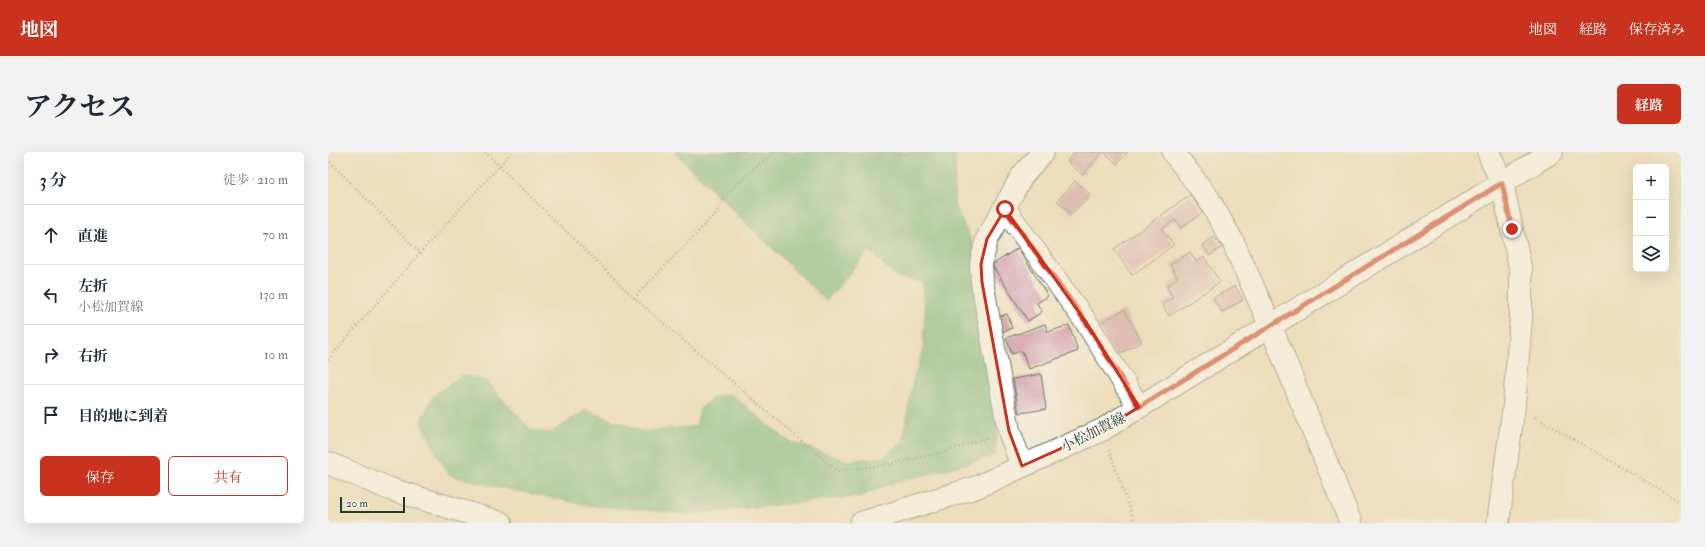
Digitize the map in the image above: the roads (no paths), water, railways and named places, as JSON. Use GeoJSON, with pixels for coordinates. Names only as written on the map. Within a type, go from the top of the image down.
{"type":"FeatureCollection","features":[{"type":"Feature","properties":{"kind":"street"},"geometry":{"type":"LineString","coordinates":[[1022,466],[1009,431],[982,282],[981,264],[987,238],[1005,209],[1022,176],[1043,152]]}},
{"type":"Feature","properties":{"kind":"street"},"geometry":{"type":"LineString","coordinates":[[1173,152],[1208,198],[1233,242],[1271,326],[1351,523]]}},
{"type":"Feature","properties":{"kind":"street"},"geometry":{"type":"LineString","coordinates":[[1488,152],[1502,183],[1521,271],[1521,318],[1514,405],[1498,523]]}},
{"type":"Feature","properties":{"kind":"street","name":"小松加賀線"},"geometry":{"type":"LineString","coordinates":[[861,523],[977,487],[1102,430],[1552,152]]}},
{"type":"Feature","properties":{"kind":"street"},"geometry":{"type":"LineString","coordinates":[[1005,209],[1086,322],[1139,407]]}},
{"type":"Feature","properties":{"kind":"street"},"geometry":{"type":"LineString","coordinates":[[328,464],[390,489],[501,523]]}}]}
